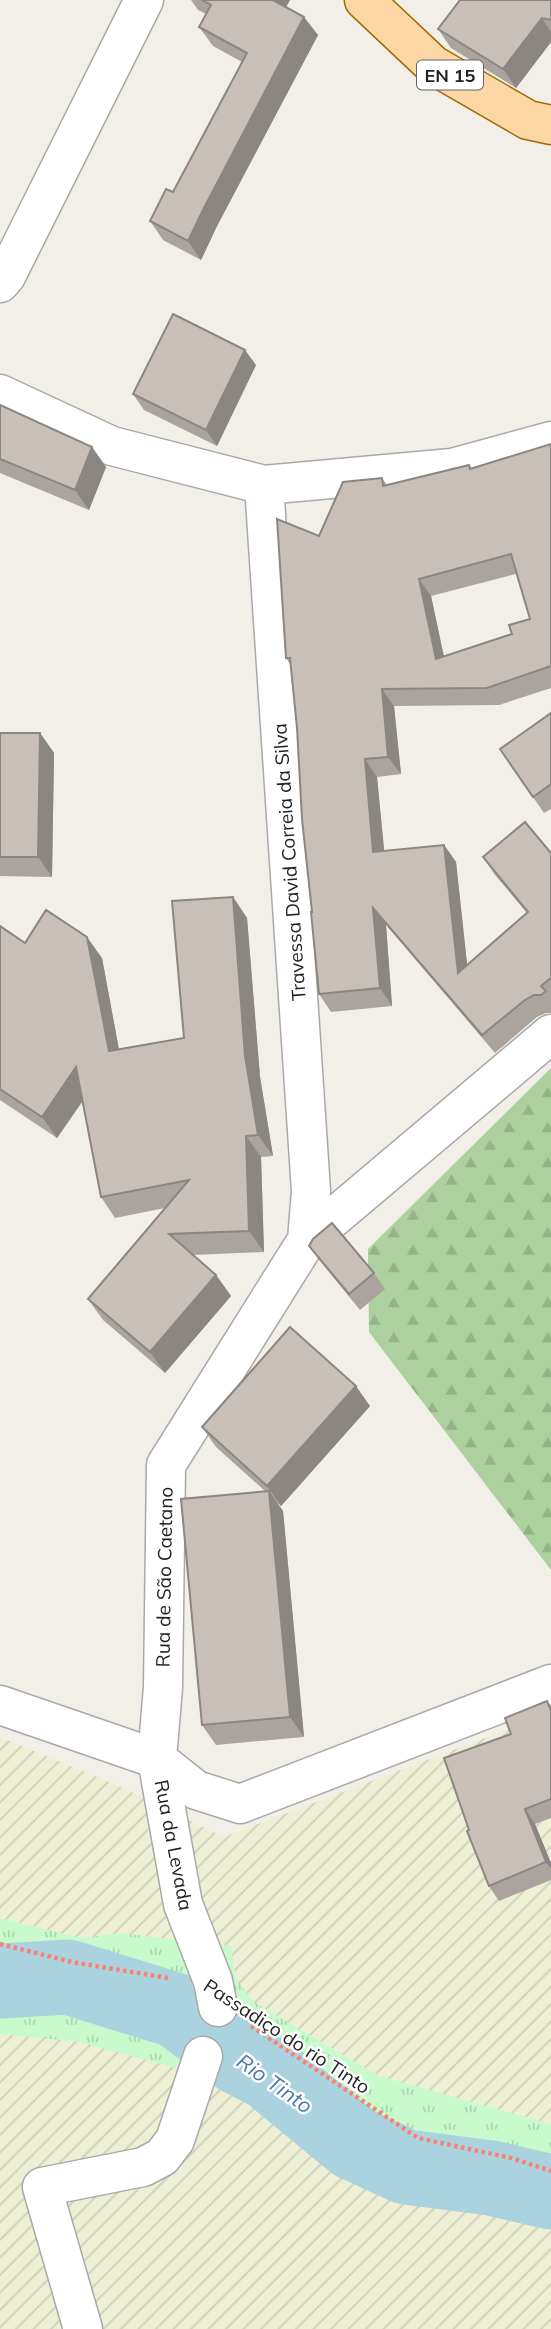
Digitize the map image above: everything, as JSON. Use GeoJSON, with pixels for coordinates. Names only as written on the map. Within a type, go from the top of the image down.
{"type":"FeatureCollection","features":[{"type":"Feature","properties":{"kind":"main road","name":"EN 15"},"geometry":{"type":"LineString","coordinates":[[364,0],[433,65],[528,120],[551,124]]}},
{"type":"Feature","properties":{"kind":"street"},"geometry":{"type":"LineString","coordinates":[[0,283],[144,0]]}},
{"type":"Feature","properties":{"kind":"street"},"geometry":{"type":"LineString","coordinates":[[0,394],[112,446],[264,485],[452,468],[551,441]]}},
{"type":"Feature","properties":{"kind":"street","name":"Travessa David Correia da Silva"},"geometry":{"type":"LineString","coordinates":[[264,485],[311,1191],[307,1240]]}},
{"type":"Feature","properties":{"kind":"street","name":"Rua de São Caetano"},"geometry":{"type":"LineString","coordinates":[[156,1759],[163,1687],[166,1465],[307,1240],[551,1034]]}},
{"type":"Feature","properties":{"kind":"street"},"geometry":{"type":"LineString","coordinates":[[156,1759],[197,1790],[240,1804],[551,1684]]}},
{"type":"Feature","properties":{"kind":"street","name":"Rua da Levada"},"geometry":{"type":"LineString","coordinates":[[0,1705],[156,1759],[183,1904],[213,1981],[218,2007]]}},
{"type":"Feature","properties":{"kind":"street"},"geometry":{"type":"LineString","coordinates":[[83,2329],[42,2187],[143,2167],[162,2157],[175,2140],[203,2056]]}},
{"type":"Feature","properties":{"kind":"path","name":"Passadiço do rio Tinto"},"geometry":{"type":"LineString","coordinates":[[0,1944],[72,1962],[164,1976],[271,2038],[418,2138],[511,2158],[551,2171]]}},
{"type":"Feature","properties":{"kind":"green space"},"geometry":{"type":"Polygon","coordinates":[[[551,1068],[551,1570],[369,1332],[368,1249],[551,1068]]]}},
{"type":"Feature","properties":{"kind":"green space"},"geometry":{"type":"Polygon","coordinates":[[[551,1713],[551,2329],[0,2329],[0,1737],[119,1786],[224,1837],[551,1713]]]}},
{"type":"Feature","properties":{"kind":"green space"},"geometry":{"type":"Polygon","coordinates":[[[0,1918],[81,1938],[121,1933],[231,1946],[236,1979],[254,2002],[379,2076],[551,2124],[551,2225],[478,2211],[345,2169],[244,2100],[203,2056],[175,2068],[80,2042],[0,2034],[0,1918]]]}},
{"type":"Feature","properties":{"kind":"building"},"geometry":{"type":"Polygon","coordinates":[[[202,0],[273,0],[304,17],[188,241],[150,221],[166,189],[173,192],[247,53],[199,27],[211,5],[202,0]]]}},
{"type":"Feature","properties":{"kind":"building"},"geometry":{"type":"Polygon","coordinates":[[[460,0],[551,0],[551,20],[542,18],[503,69],[438,29],[460,0]]]}},
{"type":"Feature","properties":{"kind":"building"},"geometry":{"type":"Polygon","coordinates":[[[173,314],[245,350],[206,430],[133,394],[173,314]]]}},
{"type":"Feature","properties":{"kind":"building"},"geometry":{"type":"Polygon","coordinates":[[[0,405],[92,447],[75,490],[0,459],[0,405]]]}},
{"type":"Feature","properties":{"kind":"building"},"geometry":{"type":"Polygon","coordinates":[[[551,444],[551,666],[487,688],[382,689],[388,757],[365,759],[373,852],[444,845],[458,973],[528,912],[483,857],[525,822],[551,853],[551,978],[541,986],[546,991],[525,1000],[482,1035],[373,908],[380,988],[319,994],[302,819],[297,728],[290,658],[286,658],[277,519],[319,536],[343,482],[382,478],[383,486],[469,465],[470,469],[551,444]],[[511,554],[419,579],[436,659],[512,634],[509,625],[530,619],[511,554]]]}},
{"type":"Feature","properties":{"kind":"building"},"geometry":{"type":"Polygon","coordinates":[[[551,713],[551,784],[533,797],[500,749],[551,713]]]}},
{"type":"Feature","properties":{"kind":"building"},"geometry":{"type":"Polygon","coordinates":[[[0,733],[40,733],[38,857],[0,857],[0,733]]]}},
{"type":"Feature","properties":{"kind":"building"},"geometry":{"type":"Polygon","coordinates":[[[233,897],[245,1056],[258,1135],[246,1136],[249,1231],[169,1234],[216,1275],[150,1352],[88,1299],[189,1180],[101,1197],[76,1067],[42,1117],[0,1089],[0,926],[25,943],[46,910],[87,937],[109,1051],[184,1038],[172,901],[233,897]]]}},
{"type":"Feature","properties":{"kind":"building"},"geometry":{"type":"Polygon","coordinates":[[[332,1223],[374,1273],[349,1294],[309,1246],[313,1239],[332,1223]]]}},
{"type":"Feature","properties":{"kind":"building"},"geometry":{"type":"Polygon","coordinates":[[[290,1327],[356,1386],[267,1486],[202,1427],[290,1327]]]}},
{"type":"Feature","properties":{"kind":"building"},"geometry":{"type":"Polygon","coordinates":[[[269,1491],[290,1717],[202,1725],[181,1499],[269,1491]]]}},
{"type":"Feature","properties":{"kind":"building"},"geometry":{"type":"Polygon","coordinates":[[[547,1701],[551,1711],[551,1799],[525,1809],[546,1862],[489,1886],[467,1831],[469,1830],[444,1758],[511,1734],[505,1718],[547,1701]]]}},
{"type":"Feature","properties":{"kind":"waterway","name":"Rio Tinto"},"geometry":{"type":"LineString","coordinates":[[0,1981],[68,1977],[178,2011],[240,2058],[269,2073],[354,2143],[406,2167],[491,2178],[551,2192]]}}]}
